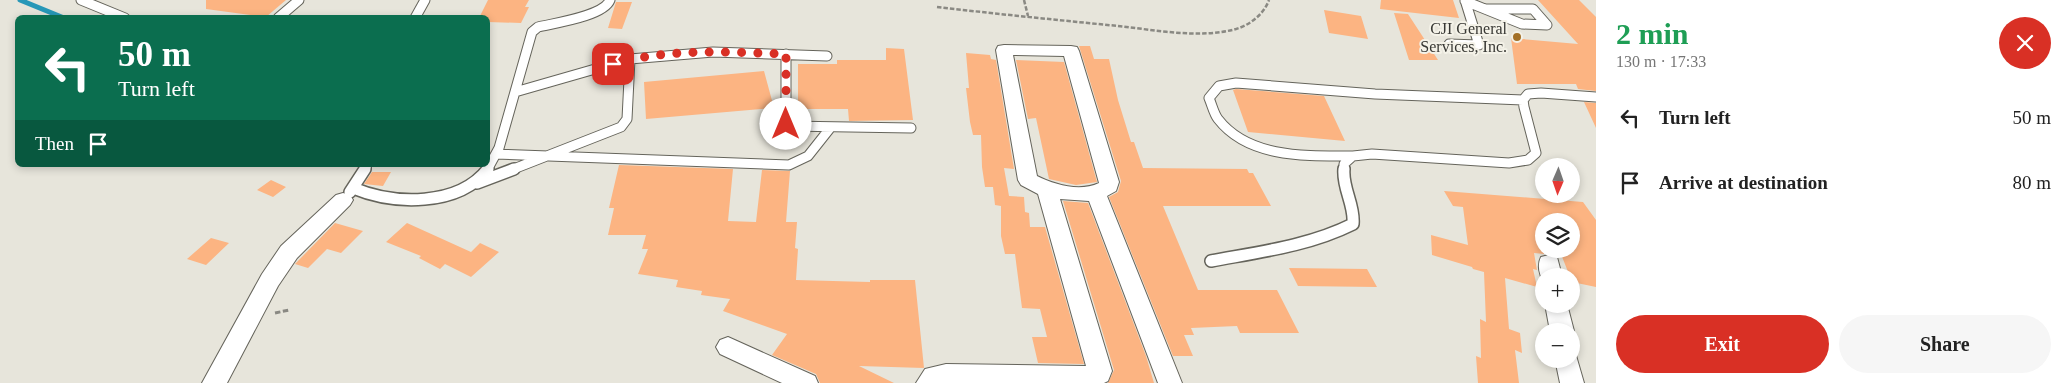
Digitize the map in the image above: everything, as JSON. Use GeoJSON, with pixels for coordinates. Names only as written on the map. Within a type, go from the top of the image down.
{"type":"FeatureCollection","features":[{"type":"Feature","properties":{"kind":"street"},"geometry":{"type":"LineString","coordinates":[[1004,50],[1071,51],[1109,182],[1108,186],[1096,193],[1048,191],[1031,182],[1027,177],[1004,50]]}},
{"type":"Feature","properties":{"kind":"street"},"geometry":{"type":"LineString","coordinates":[[928,383],[934,376],[946,374],[1095,376],[1099,374],[1100,371],[1048,191]]}},
{"type":"Feature","properties":{"kind":"street"},"geometry":{"type":"LineString","coordinates":[[1096,193],[1170,383]]}},
{"type":"Feature","properties":{"kind":"street"},"geometry":{"type":"LineString","coordinates":[[214,383],[280,263],[348,194]]}},
{"type":"Feature","properties":{"kind":"street"},"geometry":{"type":"LineString","coordinates":[[728,347],[806,383]]}},
{"type":"Feature","properties":{"kind":"street"},"geometry":{"type":"LineString","coordinates":[[1569,368],[1572,383]]}},
{"type":"Feature","properties":{"kind":"lane"},"geometry":{"type":"LineString","coordinates":[[81,0],[118,15]]}},
{"type":"Feature","properties":{"kind":"lane"},"geometry":{"type":"LineString","coordinates":[[282,15],[299,0]]}},
{"type":"Feature","properties":{"kind":"lane"},"geometry":{"type":"LineString","coordinates":[[417,15],[425,0]]}},
{"type":"Feature","properties":{"kind":"lane"},"geometry":{"type":"LineString","coordinates":[[490,164],[496,154],[534,29],[601,10],[610,0]]}},
{"type":"Feature","properties":{"kind":"lane"},"geometry":{"type":"LineString","coordinates":[[1465,0],[1486,9],[1522,24],[1547,25],[1533,9],[1486,9]]}},
{"type":"Feature","properties":{"kind":"lane"},"geometry":{"type":"LineString","coordinates":[[1448,44],[1479,45],[1465,0]]}},
{"type":"Feature","properties":{"kind":"lane"},"geometry":{"type":"LineString","coordinates":[[515,92],[630,59],[713,52],[827,56]]}},
{"type":"Feature","properties":{"kind":"lane"},"geometry":{"type":"LineString","coordinates":[[786,54],[786,124],[911,128]]}},
{"type":"Feature","properties":{"kind":"lane"},"geometry":{"type":"LineString","coordinates":[[348,194],[431,199],[457,193],[472,185],[621,127],[625,123],[630,81],[630,59]]}},
{"type":"Feature","properties":{"kind":"lane"},"geometry":{"type":"LineString","coordinates":[[1523,100],[1375,94],[1242,83],[1222,84],[1215,87],[1209,98],[1211,108],[1219,122],[1229,132],[1255,145],[1283,153],[1353,156],[1403,155],[1509,163],[1528,160],[1536,153],[1536,141],[1523,106],[1523,100],[1528,94],[1541,92],[1596,97]]}},
{"type":"Feature","properties":{"kind":"lane"},"geometry":{"type":"LineString","coordinates":[[496,154],[788,165],[796,164],[806,159],[831,126]]}},
{"type":"Feature","properties":{"kind":"lane"},"geometry":{"type":"LineString","coordinates":[[1211,261],[1318,239],[1339,232],[1353,224],[1354,216],[1343,177],[1344,164],[1353,156]]}},
{"type":"Feature","properties":{"kind":"lane"},"geometry":{"type":"LineString","coordinates":[[348,194],[366,167]]}},
{"type":"Feature","properties":{"kind":"lane"},"geometry":{"type":"LineString","coordinates":[[472,185],[483,175],[488,167]]}},
{"type":"Feature","properties":{"kind":"path"},"geometry":{"type":"LineString","coordinates":[[1024,0],[1028,16]]}},
{"type":"Feature","properties":{"kind":"path"},"geometry":{"type":"LineString","coordinates":[[937,8],[1160,30],[1207,32],[1236,29],[1248,23],[1268,6],[1270,0]]}},
{"type":"Feature","properties":{"kind":"building"},"geometry":{"type":"Polygon","coordinates":[[[206,0],[286,0],[268,15],[251,15],[206,9],[206,0]]]}},
{"type":"Feature","properties":{"kind":"building"},"geometry":{"type":"Polygon","coordinates":[[[488,0],[529,0],[525,7],[529,7],[521,23],[490,22],[490,15],[480,15],[488,0]]]}},
{"type":"Feature","properties":{"kind":"building"},"geometry":{"type":"Polygon","coordinates":[[[1381,0],[1453,0],[1459,18],[1380,9],[1381,0]]]}},
{"type":"Feature","properties":{"kind":"building"},"geometry":{"type":"Polygon","coordinates":[[[1538,0],[1579,0],[1596,17],[1596,91],[1578,89],[1576,84],[1517,84],[1511,38],[1578,44],[1538,0]]]}},
{"type":"Feature","properties":{"kind":"building"},"geometry":{"type":"Polygon","coordinates":[[[616,2],[632,2],[622,29],[608,28],[616,2]]]}},
{"type":"Feature","properties":{"kind":"building"},"geometry":{"type":"Polygon","coordinates":[[[1324,10],[1361,16],[1368,39],[1329,33],[1324,10]]]}},
{"type":"Feature","properties":{"kind":"building"},"geometry":{"type":"Polygon","coordinates":[[[1394,13],[1408,14],[1438,60],[1409,60],[1394,13]]]}},
{"type":"Feature","properties":{"kind":"building"},"geometry":{"type":"Polygon","coordinates":[[[1079,46],[1090,46],[1094,59],[1109,59],[1118,100],[1131,142],[1134,142],[1143,168],[1247,169],[1249,173],[1253,173],[1271,206],[1163,206],[1198,290],[1277,290],[1299,333],[1240,333],[1237,326],[1191,328],[1194,335],[1184,335],[1193,356],[1173,356],[1109,197],[1118,192],[1121,181],[1079,46]]]}},
{"type":"Feature","properties":{"kind":"building"},"geometry":{"type":"Polygon","coordinates":[[[886,48],[904,49],[913,120],[849,121],[848,109],[798,109],[798,64],[837,64],[837,60],[886,60],[886,48]]]}},
{"type":"Feature","properties":{"kind":"building"},"geometry":{"type":"Polygon","coordinates":[[[966,53],[990,55],[991,59],[996,60],[1014,169],[1004,168],[1009,196],[1024,197],[1025,212],[1029,213],[1030,227],[1045,227],[1084,364],[1038,363],[1032,337],[1047,337],[1040,309],[1022,308],[1015,254],[1005,254],[1001,236],[1001,206],[995,205],[993,187],[985,187],[981,135],[973,135],[970,122],[966,88],[969,88],[966,53]]]}},
{"type":"Feature","properties":{"kind":"building"},"geometry":{"type":"Polygon","coordinates":[[[1016,60],[1064,62],[1097,182],[1076,185],[1049,179],[1036,118],[1028,119],[1016,60]]]}},
{"type":"Feature","properties":{"kind":"building"},"geometry":{"type":"Polygon","coordinates":[[[764,71],[774,108],[646,119],[644,82],[764,71]]]}},
{"type":"Feature","properties":{"kind":"building"},"geometry":{"type":"Polygon","coordinates":[[[1233,90],[1324,96],[1345,141],[1248,132],[1233,90]]]}},
{"type":"Feature","properties":{"kind":"building"},"geometry":{"type":"Polygon","coordinates":[[[1584,102],[1596,103],[1596,128],[1584,102]]]}},
{"type":"Feature","properties":{"kind":"building"},"geometry":{"type":"Polygon","coordinates":[[[619,165],[733,169],[728,221],[756,222],[762,170],[790,171],[786,222],[797,222],[795,248],[798,249],[796,280],[870,282],[870,280],[915,280],[924,368],[859,366],[894,383],[820,383],[816,374],[772,355],[787,334],[723,311],[730,299],[701,295],[702,291],[676,287],[678,280],[638,274],[648,249],[642,249],[646,235],[608,235],[614,208],[609,208],[619,165]]]}},
{"type":"Feature","properties":{"kind":"building"},"geometry":{"type":"Polygon","coordinates":[[[372,172],[391,172],[383,186],[364,184],[372,172]]]}},
{"type":"Feature","properties":{"kind":"building"},"geometry":{"type":"Polygon","coordinates":[[[271,180],[286,187],[273,197],[257,190],[271,180]]]}},
{"type":"Feature","properties":{"kind":"building"},"geometry":{"type":"Polygon","coordinates":[[[1444,191],[1535,198],[1535,203],[1583,202],[1596,220],[1596,287],[1580,284],[1580,268],[1566,268],[1563,258],[1580,258],[1580,213],[1535,213],[1534,253],[1537,268],[1533,269],[1535,286],[1505,278],[1509,329],[1520,333],[1522,353],[1515,350],[1519,383],[1478,383],[1476,356],[1481,358],[1480,319],[1486,322],[1484,272],[1432,255],[1431,235],[1468,245],[1463,207],[1453,206],[1444,191]]]}},
{"type":"Feature","properties":{"kind":"building"},"geometry":{"type":"Polygon","coordinates":[[[1063,201],[1088,203],[1146,356],[1154,383],[1108,383],[1114,370],[1063,201]]]}},
{"type":"Feature","properties":{"kind":"building"},"geometry":{"type":"Polygon","coordinates":[[[335,223],[363,231],[341,253],[327,249],[308,268],[295,264],[335,223]]]}},
{"type":"Feature","properties":{"kind":"building"},"geometry":{"type":"Polygon","coordinates":[[[407,223],[471,252],[480,243],[499,252],[471,277],[445,264],[440,269],[419,258],[421,256],[386,242],[407,223]]]}},
{"type":"Feature","properties":{"kind":"building"},"geometry":{"type":"Polygon","coordinates":[[[211,238],[229,243],[206,265],[187,259],[211,238]]]}},
{"type":"Feature","properties":{"kind":"building"},"geometry":{"type":"Polygon","coordinates":[[[1289,268],[1367,269],[1377,287],[1298,286],[1289,268]]]}},
{"type":"Feature","properties":{"kind":"waterway"},"geometry":{"type":"LineString","coordinates":[[20,0],[57,15]]}},
{"type":"Feature","properties":{"kind":"place","name":"CJI General Services, Inc."},"geometry":{"type":"Point","coordinates":[1517,37]}},
{"type":"Feature","properties":{"kind":"route"},"geometry":{"type":"LineString","coordinates":[[613,64],[630,59],[713,52],[786,54],[786,124]]}}]}
